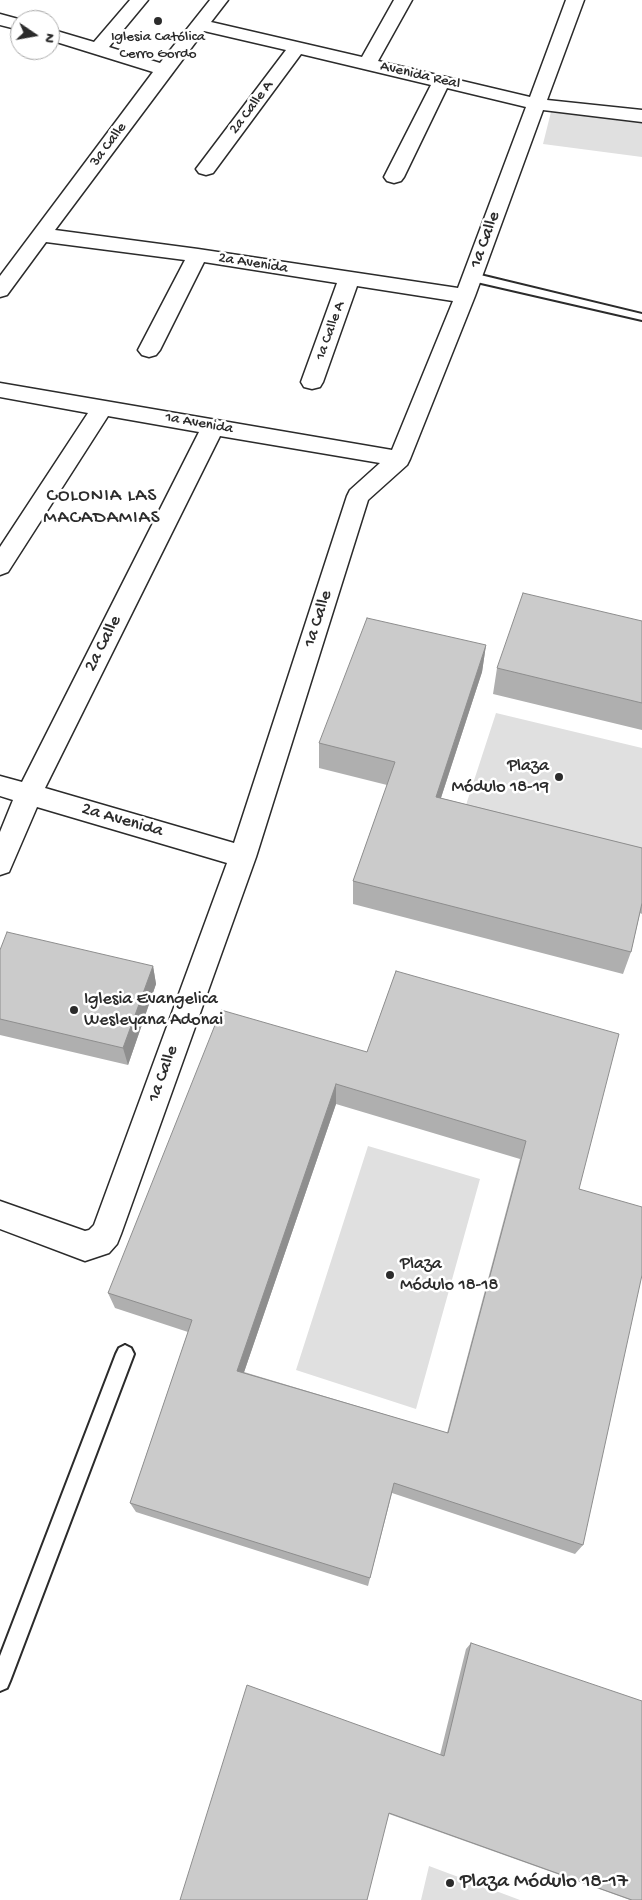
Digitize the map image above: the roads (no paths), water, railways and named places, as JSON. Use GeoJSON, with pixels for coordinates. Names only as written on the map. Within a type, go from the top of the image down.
{"type":"FeatureCollection","features":[{"type":"Feature","properties":{"kind":"street"},"geometry":{"type":"LineString","coordinates":[[98,49],[139,0]]}},
{"type":"Feature","properties":{"kind":"street","name":"3a Calle"},"geometry":{"type":"LineString","coordinates":[[0,290],[164,70],[219,0]]}},
{"type":"Feature","properties":{"kind":"street"},"geometry":{"type":"LineString","coordinates":[[367,64],[403,0]]}},
{"type":"Feature","properties":{"kind":"street","name":"1a Calle"},"geometry":{"type":"LineString","coordinates":[[0,1215],[85,1246],[98,1243],[106,1234],[243,857],[358,496],[399,459],[468,286],[575,0]]}},
{"type":"Feature","properties":{"kind":"street","name":"Avenida Real"},"geometry":{"type":"LineString","coordinates":[[199,24],[536,104],[642,116]]}},
{"type":"Feature","properties":{"kind":"street"},"geometry":{"type":"LineString","coordinates":[[60,37],[164,70]]}},
{"type":"Feature","properties":{"kind":"street","name":"2a Calle A"},"geometry":{"type":"LineString","coordinates":[[206,169],[297,47]]}},
{"type":"Feature","properties":{"kind":"street"},"geometry":{"type":"LineString","coordinates":[[394,177],[442,81]]}},
{"type":"Feature","properties":{"kind":"street","name":"2a Avenida"},"geometry":{"type":"LineString","coordinates":[[42,235],[198,255],[349,279],[468,286]]}},
{"type":"Feature","properties":{"kind":"street"},"geometry":{"type":"LineString","coordinates":[[149,350],[198,255]]}},
{"type":"Feature","properties":{"kind":"street","name":"1a Calle A"},"geometry":{"type":"LineString","coordinates":[[312,382],[349,279]]}},
{"type":"Feature","properties":{"kind":"street","name":"1a Avenida"},"geometry":{"type":"LineString","coordinates":[[0,390],[399,459]]}},
{"type":"Feature","properties":{"kind":"street"},"geometry":{"type":"LineString","coordinates":[[0,566],[102,408]]}},
{"type":"Feature","properties":{"kind":"street","name":"2a Calle"},"geometry":{"type":"LineString","coordinates":[[0,864],[29,794],[213,427]]}},
{"type":"Feature","properties":{"kind":"street","name":"2a Avenida"},"geometry":{"type":"LineString","coordinates":[[0,786],[243,857]]}},
{"type":"Feature","properties":{"kind":"lane"},"geometry":{"type":"LineString","coordinates":[[468,286],[640,317]]}},
{"type":"Feature","properties":{"kind":"lane"},"geometry":{"type":"LineString","coordinates":[[0,1681],[124,1354]]}},
{"type":"Feature","properties":{"kind":"place","name":"Iglesia Católica Cerro Gordo"},"geometry":{"type":"Point","coordinates":[158,21]}},
{"type":"Feature","properties":{"kind":"place","name":"Plaza Módulo 18-19"},"geometry":{"type":"Point","coordinates":[559,777]}},
{"type":"Feature","properties":{"kind":"place","name":"Iglesia Evangelica Wesleyana Adonai"},"geometry":{"type":"Point","coordinates":[74,1010]}},
{"type":"Feature","properties":{"kind":"place","name":"Plaza Módulo 18-18"},"geometry":{"type":"Point","coordinates":[390,1275]}},
{"type":"Feature","properties":{"kind":"place","name":"Plaza Módulo 18-17"},"geometry":{"type":"Point","coordinates":[450,1883]}},
{"type":"Feature","properties":{"kind":"district","name":"COLONIA LAS MACADAMIAS"},"geometry":{"type":"Point","coordinates":[102,508]}}]}
